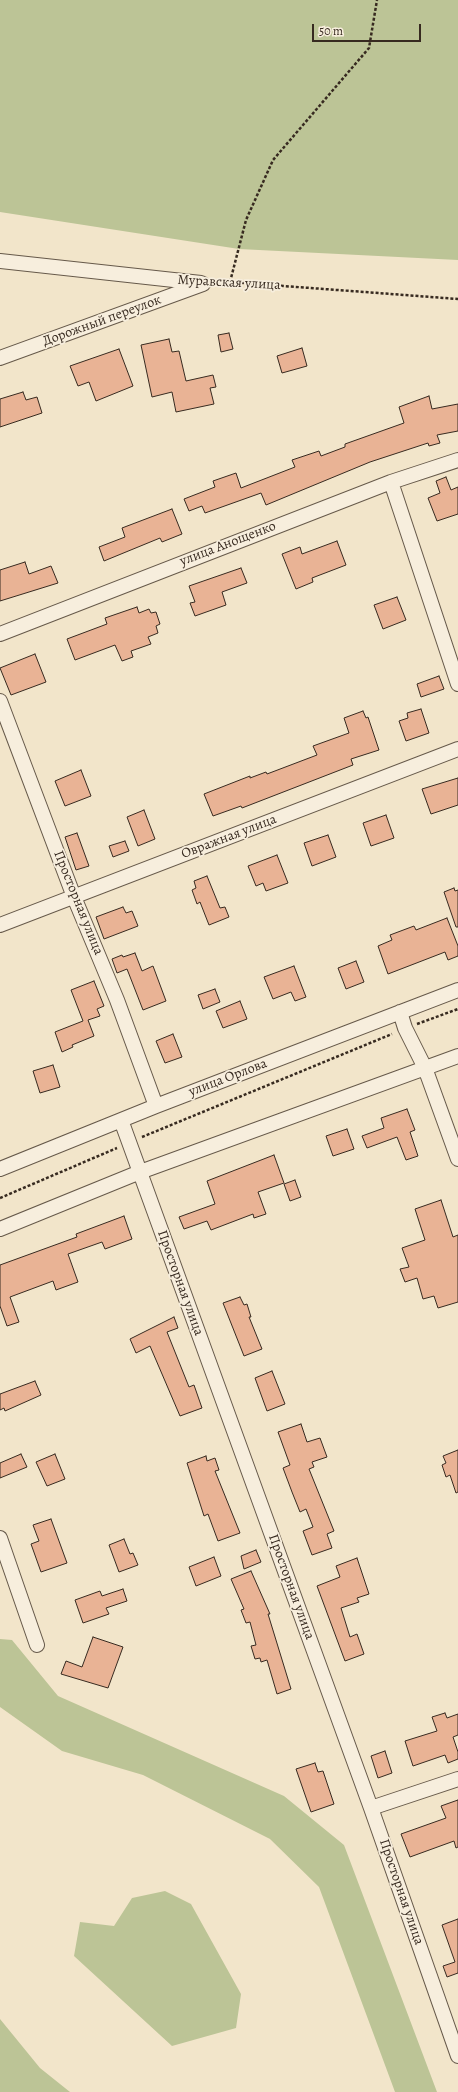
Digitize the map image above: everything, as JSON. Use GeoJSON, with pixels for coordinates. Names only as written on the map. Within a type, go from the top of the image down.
{"type":"FeatureCollection","features":[{"type":"Feature","properties":{"kind":"street","name":"Муравская улица"},"geometry":{"type":"LineString","coordinates":[[0,261],[204,284]]}},
{"type":"Feature","properties":{"kind":"street","name":"Дорожный переулок"},"geometry":{"type":"LineString","coordinates":[[0,358],[204,284]]}},
{"type":"Feature","properties":{"kind":"street","name":"улица Анощенко"},"geometry":{"type":"LineString","coordinates":[[0,634],[391,482],[458,460]]}},
{"type":"Feature","properties":{"kind":"street"},"geometry":{"type":"LineString","coordinates":[[391,482],[458,684]]}},
{"type":"Feature","properties":{"kind":"street","name":"Просторная улица"},"geometry":{"type":"LineString","coordinates":[[0,701],[74,896],[117,1000],[156,1106]]}},
{"type":"Feature","properties":{"kind":"street","name":"Овражная улица"},"geometry":{"type":"LineString","coordinates":[[0,925],[458,749]]}},
{"type":"Feature","properties":{"kind":"street","name":"улица Орлова"},"geometry":{"type":"LineString","coordinates":[[0,1169],[156,1106],[458,990]]}},
{"type":"Feature","properties":{"kind":"street"},"geometry":{"type":"LineString","coordinates":[[400,1012],[405,1028],[425,1068],[458,1159]]}},
{"type":"Feature","properties":{"kind":"street"},"geometry":{"type":"LineString","coordinates":[[0,1229],[140,1172],[458,1056]]}},
{"type":"Feature","properties":{"kind":"street","name":"Просторная улица"},"geometry":{"type":"LineString","coordinates":[[121,1120],[371,1808],[458,2056]]}},
{"type":"Feature","properties":{"kind":"street"},"geometry":{"type":"LineString","coordinates":[[0,1538],[36,1645]]}},
{"type":"Feature","properties":{"kind":"street"},"geometry":{"type":"LineString","coordinates":[[371,1808],[458,1779]]}},
{"type":"Feature","properties":{"kind":"path"},"geometry":{"type":"LineString","coordinates":[[230,282],[246,220],[273,160],[368,48],[377,0]]}},
{"type":"Feature","properties":{"kind":"path","name":"Муравская улица"},"geometry":{"type":"LineString","coordinates":[[204,284],[230,282],[458,298]]}},
{"type":"Feature","properties":{"kind":"path"},"geometry":{"type":"LineString","coordinates":[[0,1198],[405,1028],[458,1009]]}},
{"type":"Feature","properties":{"kind":"green space"},"geometry":{"type":"Polygon","coordinates":[[[0,0],[458,0],[458,260],[239,249],[0,212],[0,0]]]}},
{"type":"Feature","properties":{"kind":"green space"},"geometry":{"type":"Polygon","coordinates":[[[0,1639],[12,1640],[58,1696],[284,1796],[344,1845],[437,2092],[395,2092],[319,1887],[270,1839],[143,1775],[62,1751],[0,1707],[0,1639]]]}},
{"type":"Feature","properties":{"kind":"green space"},"geometry":{"type":"Polygon","coordinates":[[[165,1891],[191,1904],[241,1994],[236,2028],[172,2046],[74,1956],[80,1922],[114,1926],[132,1898],[165,1891]]]}},
{"type":"Feature","properties":{"kind":"green space"},"geometry":{"type":"Polygon","coordinates":[[[0,2019],[40,2068],[70,2092],[0,2092],[0,2019]]]}},
{"type":"Feature","properties":{"kind":"building"},"geometry":{"type":"Polygon","coordinates":[[[229,333],[233,349],[221,352],[218,335],[229,333]]]}},
{"type":"Feature","properties":{"kind":"building"},"geometry":{"type":"Polygon","coordinates":[[[169,339],[172,352],[179,351],[186,381],[213,375],[216,387],[210,388],[214,404],[176,412],[172,392],[152,397],[141,345],[169,339]]]}},
{"type":"Feature","properties":{"kind":"building"},"geometry":{"type":"Polygon","coordinates":[[[302,348],[307,366],[282,373],[277,356],[302,348]]]}},
{"type":"Feature","properties":{"kind":"building"},"geometry":{"type":"Polygon","coordinates":[[[119,349],[133,386],[96,401],[89,382],[78,386],[70,366],[119,349]]]}},
{"type":"Feature","properties":{"kind":"building"},"geometry":{"type":"Polygon","coordinates":[[[23,392],[26,400],[37,397],[42,413],[0,427],[0,399],[23,392]]]}},
{"type":"Feature","properties":{"kind":"building"},"geometry":{"type":"Polygon","coordinates":[[[429,396],[432,409],[458,404],[458,431],[437,435],[440,443],[429,446],[428,443],[370,462],[266,505],[261,493],[205,513],[202,506],[189,511],[184,499],[215,487],[213,481],[236,473],[241,488],[295,467],[292,460],[319,451],[321,456],[345,447],[345,444],[404,423],[399,407],[429,396]]]}},
{"type":"Feature","properties":{"kind":"building"},"geometry":{"type":"Polygon","coordinates":[[[446,477],[451,490],[458,487],[458,514],[437,521],[428,498],[440,493],[436,481],[446,477]]]}},
{"type":"Feature","properties":{"kind":"building"},"geometry":{"type":"Polygon","coordinates":[[[172,509],[182,534],[162,542],[160,538],[104,561],[99,547],[125,537],[122,528],[172,509]]]}},
{"type":"Feature","properties":{"kind":"building"},"geometry":{"type":"Polygon","coordinates":[[[337,541],[346,565],[312,578],[313,582],[296,589],[282,554],[300,547],[302,554],[337,541]]]}},
{"type":"Feature","properties":{"kind":"building"},"geometry":{"type":"Polygon","coordinates":[[[25,562],[29,574],[51,566],[58,583],[0,601],[0,570],[25,562]]]}},
{"type":"Feature","properties":{"kind":"building"},"geometry":{"type":"Polygon","coordinates":[[[241,568],[247,583],[222,592],[226,605],[195,616],[190,603],[195,602],[189,586],[241,568]]]}},
{"type":"Feature","properties":{"kind":"building"},"geometry":{"type":"Polygon","coordinates":[[[397,597],[406,620],[383,629],[374,605],[397,597]]]}},
{"type":"Feature","properties":{"kind":"building"},"geometry":{"type":"Polygon","coordinates":[[[137,607],[139,613],[149,609],[151,613],[156,612],[160,624],[156,626],[158,633],[148,637],[151,644],[131,651],[133,657],[122,661],[115,645],[75,660],[67,639],[107,624],[105,618],[137,607]]]}},
{"type":"Feature","properties":{"kind":"building"},"geometry":{"type":"Polygon","coordinates":[[[35,654],[46,682],[11,695],[0,668],[35,654]]]}},
{"type":"Feature","properties":{"kind":"building"},"geometry":{"type":"Polygon","coordinates":[[[439,676],[444,689],[421,697],[417,684],[439,676]]]}},
{"type":"Feature","properties":{"kind":"building"},"geometry":{"type":"Polygon","coordinates":[[[421,709],[429,733],[406,741],[399,721],[408,718],[407,713],[421,709]]]}},
{"type":"Feature","properties":{"kind":"building"},"geometry":{"type":"Polygon","coordinates":[[[363,711],[366,718],[368,717],[379,750],[351,759],[353,765],[242,808],[241,806],[213,816],[204,794],[250,776],[250,778],[266,772],[267,774],[317,755],[313,746],[349,733],[344,718],[363,711]]]}},
{"type":"Feature","properties":{"kind":"building"},"geometry":{"type":"Polygon","coordinates":[[[81,770],[91,796],[65,806],[55,781],[81,770]]]}},
{"type":"Feature","properties":{"kind":"building"},"geometry":{"type":"Polygon","coordinates":[[[458,778],[458,805],[431,814],[422,789],[458,778]]]}},
{"type":"Feature","properties":{"kind":"building"},"geometry":{"type":"Polygon","coordinates":[[[144,810],[155,839],[138,846],[127,817],[144,810]]]}},
{"type":"Feature","properties":{"kind":"building"},"geometry":{"type":"Polygon","coordinates":[[[386,815],[394,838],[371,846],[363,823],[386,815]]]}},
{"type":"Feature","properties":{"kind":"building"},"geometry":{"type":"Polygon","coordinates":[[[77,833],[89,866],[76,870],[65,837],[77,833]]]}},
{"type":"Feature","properties":{"kind":"building"},"geometry":{"type":"Polygon","coordinates":[[[328,835],[336,857],[312,866],[304,843],[328,835]]]}},
{"type":"Feature","properties":{"kind":"building"},"geometry":{"type":"Polygon","coordinates":[[[125,841],[129,851],[113,857],[109,846],[125,841]]]}},
{"type":"Feature","properties":{"kind":"building"},"geometry":{"type":"Polygon","coordinates":[[[277,855],[288,883],[266,891],[263,883],[256,886],[248,866],[277,855]]]}},
{"type":"Feature","properties":{"kind":"building"},"geometry":{"type":"Polygon","coordinates":[[[207,876],[220,908],[225,907],[229,917],[209,925],[200,902],[197,904],[192,890],[196,888],[194,881],[207,876]]]}},
{"type":"Feature","properties":{"kind":"building"},"geometry":{"type":"Polygon","coordinates":[[[454,888],[455,891],[458,890],[458,927],[456,927],[444,892],[454,888]]]}},
{"type":"Feature","properties":{"kind":"building"},"geometry":{"type":"Polygon","coordinates":[[[123,907],[126,913],[132,911],[138,926],[104,939],[96,917],[123,907]]]}},
{"type":"Feature","properties":{"kind":"building"},"geometry":{"type":"Polygon","coordinates":[[[447,918],[458,946],[458,956],[448,960],[445,952],[388,974],[378,946],[392,940],[390,935],[414,926],[416,930],[447,918]]]}},
{"type":"Feature","properties":{"kind":"building"},"geometry":{"type":"Polygon","coordinates":[[[135,953],[142,971],[153,966],[166,1001],[143,1010],[127,969],[117,973],[112,959],[122,955],[123,957],[135,953]]]}},
{"type":"Feature","properties":{"kind":"building"},"geometry":{"type":"Polygon","coordinates":[[[356,961],[364,982],[346,989],[338,968],[356,961]]]}},
{"type":"Feature","properties":{"kind":"building"},"geometry":{"type":"Polygon","coordinates":[[[294,966],[306,997],[295,1001],[291,992],[273,999],[264,977],[294,966]]]}},
{"type":"Feature","properties":{"kind":"building"},"geometry":{"type":"Polygon","coordinates":[[[94,981],[104,1006],[97,1009],[100,1016],[88,1020],[94,1036],[72,1045],[73,1047],[62,1052],[55,1032],[83,1021],[71,990],[94,981]]]}},
{"type":"Feature","properties":{"kind":"building"},"geometry":{"type":"Polygon","coordinates":[[[215,989],[220,1002],[203,1009],[198,995],[215,989]]]}},
{"type":"Feature","properties":{"kind":"building"},"geometry":{"type":"Polygon","coordinates":[[[240,1001],[247,1019],[223,1028],[216,1011],[240,1001]]]}},
{"type":"Feature","properties":{"kind":"building"},"geometry":{"type":"Polygon","coordinates":[[[173,1034],[182,1057],[165,1063],[156,1041],[173,1034]]]}},
{"type":"Feature","properties":{"kind":"building"},"geometry":{"type":"Polygon","coordinates":[[[53,1065],[60,1087],[40,1093],[33,1071],[53,1065]]]}},
{"type":"Feature","properties":{"kind":"building"},"geometry":{"type":"Polygon","coordinates":[[[407,1109],[415,1130],[410,1132],[418,1156],[406,1160],[397,1137],[367,1148],[362,1136],[384,1128],[381,1118],[407,1109]]]}},
{"type":"Feature","properties":{"kind":"building"},"geometry":{"type":"Polygon","coordinates":[[[347,1129],[354,1149],[333,1156],[326,1136],[347,1129]]]}},
{"type":"Feature","properties":{"kind":"building"},"geometry":{"type":"Polygon","coordinates":[[[274,1155],[284,1183],[258,1192],[266,1214],[254,1218],[253,1214],[211,1230],[207,1221],[184,1229],[179,1217],[215,1204],[207,1181],[274,1155]]]}},
{"type":"Feature","properties":{"kind":"building"},"geometry":{"type":"Polygon","coordinates":[[[295,1180],[301,1197],[290,1201],[284,1184],[295,1180]]]}},
{"type":"Feature","properties":{"kind":"building"},"geometry":{"type":"Polygon","coordinates":[[[441,1200],[453,1237],[458,1235],[458,1302],[438,1308],[434,1296],[423,1299],[417,1278],[405,1282],[400,1269],[409,1267],[402,1248],[425,1240],[415,1209],[441,1200]]]}},
{"type":"Feature","properties":{"kind":"building"},"geometry":{"type":"Polygon","coordinates":[[[124,1216],[132,1239],[105,1249],[102,1242],[68,1254],[78,1282],[56,1290],[53,1281],[10,1297],[19,1322],[7,1326],[0,1306],[0,1265],[77,1237],[76,1234],[124,1216]]]}},
{"type":"Feature","properties":{"kind":"building"},"geometry":{"type":"Polygon","coordinates":[[[240,1297],[244,1305],[247,1304],[251,1317],[249,1317],[262,1349],[244,1356],[223,1303],[240,1297]]]}},
{"type":"Feature","properties":{"kind":"building"},"geometry":{"type":"Polygon","coordinates":[[[174,1317],[178,1328],[167,1332],[189,1387],[194,1385],[202,1408],[180,1416],[150,1346],[136,1353],[130,1339],[174,1317]]]}},
{"type":"Feature","properties":{"kind":"building"},"geometry":{"type":"Polygon","coordinates":[[[272,1371],[285,1404],[267,1411],[255,1378],[272,1371]]]}},
{"type":"Feature","properties":{"kind":"building"},"geometry":{"type":"Polygon","coordinates":[[[35,1381],[41,1395],[5,1411],[4,1408],[0,1410],[0,1394],[35,1381]]]}},
{"type":"Feature","properties":{"kind":"building"},"geometry":{"type":"Polygon","coordinates":[[[301,1424],[307,1442],[320,1438],[327,1457],[312,1462],[314,1467],[309,1469],[334,1531],[327,1534],[332,1548],[312,1555],[303,1531],[313,1527],[306,1509],[300,1512],[283,1468],[290,1465],[278,1432],[301,1424]]]}},
{"type":"Feature","properties":{"kind":"building"},"geometry":{"type":"Polygon","coordinates":[[[458,1450],[458,1492],[456,1493],[450,1475],[446,1477],[442,1465],[446,1463],[443,1456],[458,1450]]]}},
{"type":"Feature","properties":{"kind":"building"},"geometry":{"type":"Polygon","coordinates":[[[21,1454],[27,1467],[0,1478],[0,1463],[21,1454]]]}},
{"type":"Feature","properties":{"kind":"building"},"geometry":{"type":"Polygon","coordinates":[[[55,1454],[65,1479],[47,1486],[36,1462],[55,1454]]]}},
{"type":"Feature","properties":{"kind":"building"},"geometry":{"type":"Polygon","coordinates":[[[206,1456],[207,1461],[215,1458],[219,1470],[215,1471],[240,1533],[218,1541],[208,1514],[204,1516],[187,1463],[206,1456]]]}},
{"type":"Feature","properties":{"kind":"building"},"geometry":{"type":"Polygon","coordinates":[[[51,1519],[67,1563],[41,1572],[31,1544],[39,1541],[33,1525],[51,1519]]]}},
{"type":"Feature","properties":{"kind":"building"},"geometry":{"type":"Polygon","coordinates":[[[124,1539],[130,1554],[133,1553],[138,1565],[119,1572],[109,1545],[124,1539]]]}},
{"type":"Feature","properties":{"kind":"building"},"geometry":{"type":"Polygon","coordinates":[[[256,1550],[261,1562],[244,1569],[241,1556],[256,1550]]]}},
{"type":"Feature","properties":{"kind":"building"},"geometry":{"type":"Polygon","coordinates":[[[214,1557],[221,1576],[196,1586],[189,1567],[214,1557]]]}},
{"type":"Feature","properties":{"kind":"building"},"geometry":{"type":"Polygon","coordinates":[[[357,1558],[369,1594],[357,1598],[359,1602],[341,1608],[350,1637],[357,1634],[364,1654],[345,1661],[317,1586],[340,1577],[336,1566],[357,1558]]]}},
{"type":"Feature","properties":{"kind":"building"},"geometry":{"type":"Polygon","coordinates":[[[251,1571],[270,1614],[268,1614],[291,1689],[277,1694],[267,1660],[261,1662],[260,1658],[255,1659],[251,1646],[256,1645],[250,1622],[246,1623],[241,1610],[244,1609],[231,1579],[251,1571]]]}},
{"type":"Feature","properties":{"kind":"building"},"geometry":{"type":"Polygon","coordinates":[[[123,1589],[127,1601],[106,1608],[109,1614],[83,1623],[75,1600],[100,1591],[102,1596],[123,1589]]]}},
{"type":"Feature","properties":{"kind":"building"},"geometry":{"type":"Polygon","coordinates":[[[93,1637],[123,1647],[108,1688],[61,1674],[66,1661],[82,1667],[93,1637]]]}},
{"type":"Feature","properties":{"kind":"building"},"geometry":{"type":"Polygon","coordinates":[[[445,1713],[447,1718],[458,1714],[458,1735],[453,1737],[458,1752],[458,1759],[448,1763],[445,1755],[413,1766],[405,1741],[437,1731],[432,1717],[445,1713]]]}},
{"type":"Feature","properties":{"kind":"building"},"geometry":{"type":"Polygon","coordinates":[[[385,1751],[392,1773],[378,1778],[371,1756],[385,1751]]]}},
{"type":"Feature","properties":{"kind":"building"},"geometry":{"type":"Polygon","coordinates":[[[315,1763],[318,1772],[323,1771],[334,1804],[311,1812],[296,1769],[315,1763]]]}},
{"type":"Feature","properties":{"kind":"building"},"geometry":{"type":"Polygon","coordinates":[[[458,1800],[458,1847],[456,1848],[454,1841],[410,1857],[401,1834],[446,1818],[441,1806],[458,1800]]]}},
{"type":"Feature","properties":{"kind":"building"},"geometry":{"type":"Polygon","coordinates":[[[458,1919],[458,1973],[447,1977],[443,1966],[455,1962],[442,1925],[458,1919]]]}}]}
